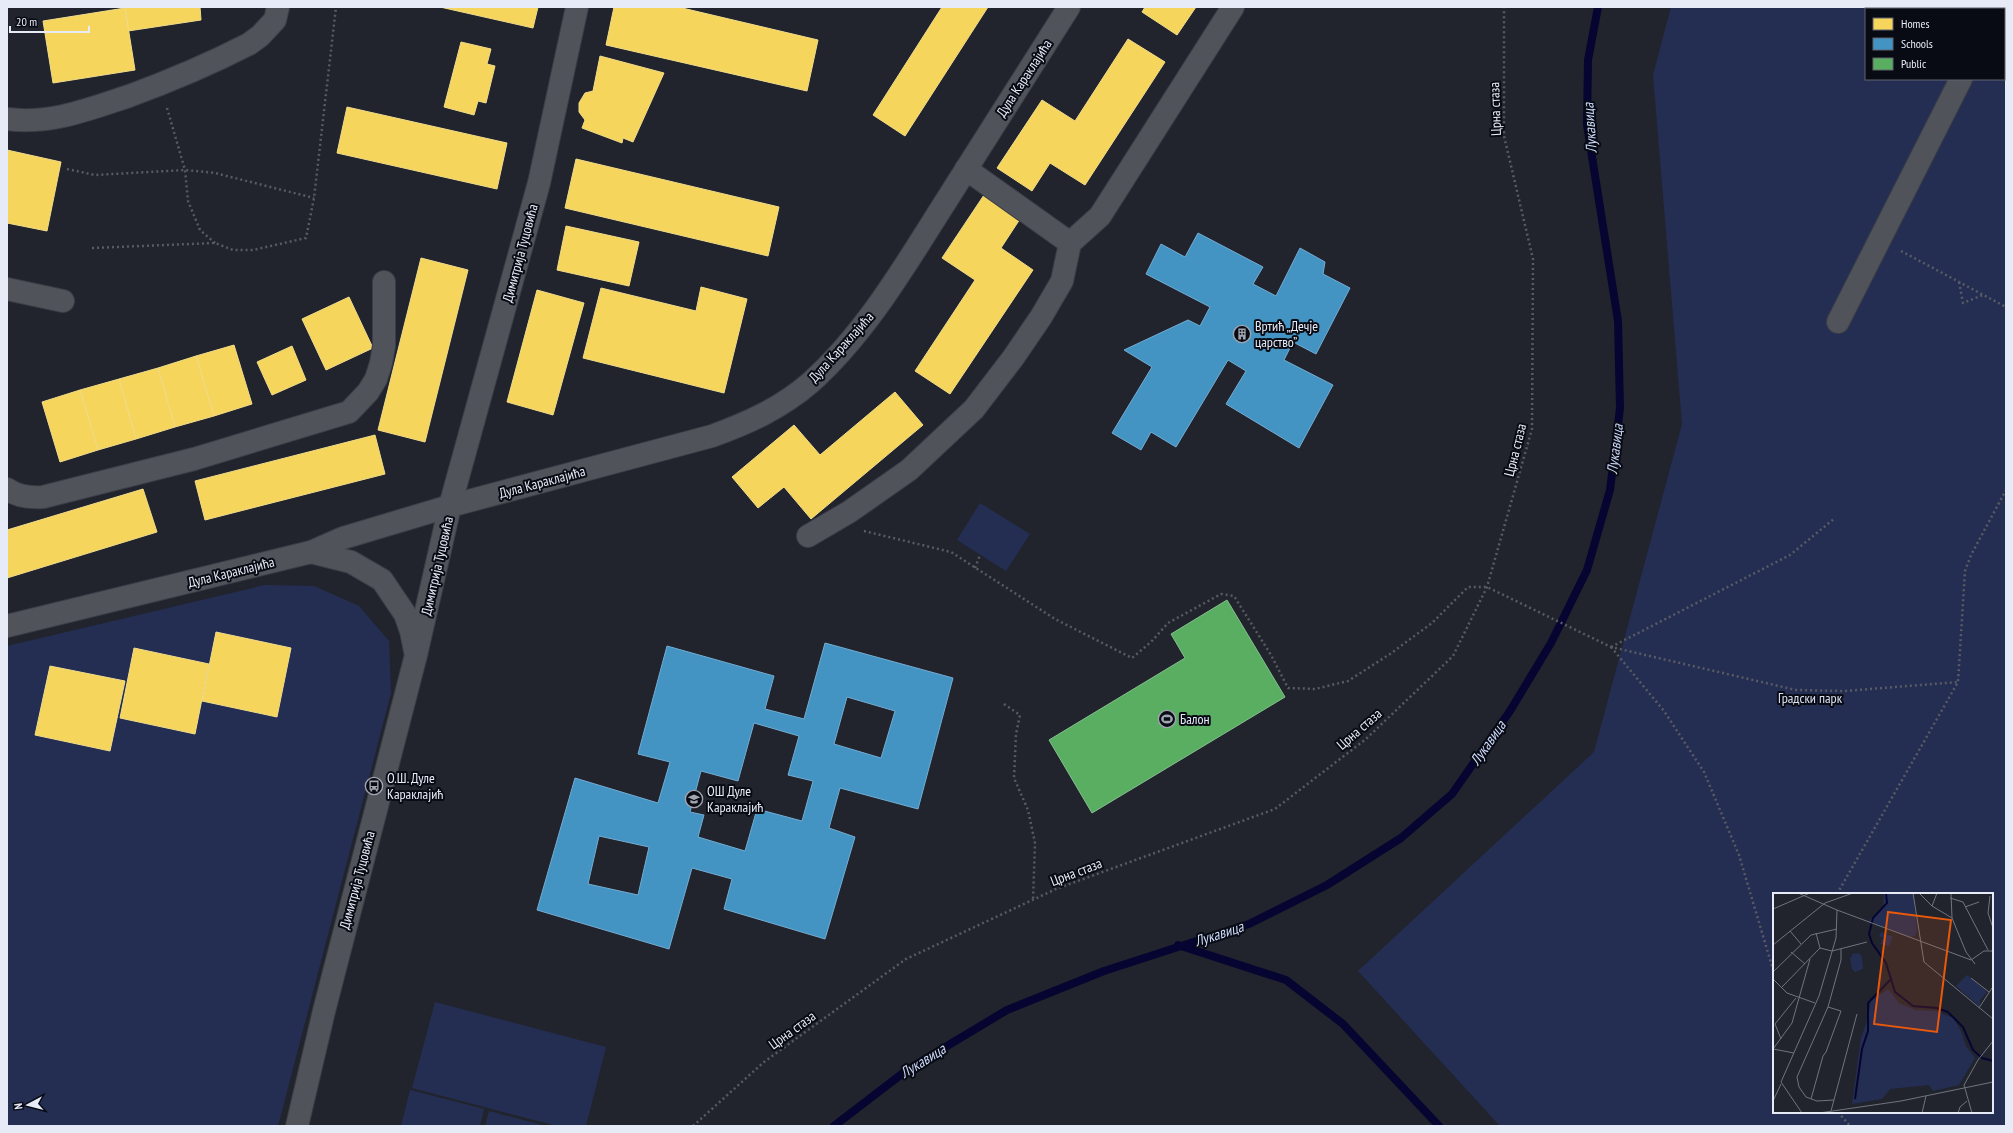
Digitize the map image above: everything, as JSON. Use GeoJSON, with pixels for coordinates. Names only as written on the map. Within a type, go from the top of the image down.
{"type":"FeatureCollection","features":[{"type":"Feature","properties":{"kind":"street"},"geometry":{"type":"LineString","coordinates":[[7,119],[42,119],[72,115],[160,84],[249,44],[260,36],[275,20],[278,7]]}},
{"type":"Feature","properties":{"kind":"street","name":"Димитрија Туцовића"},"geometry":{"type":"LineString","coordinates":[[297,1126],[324,1011],[416,655],[450,506],[539,183],[577,7]]}},
{"type":"Feature","properties":{"kind":"street","name":"Дула Караклајића"},"geometry":{"type":"LineString","coordinates":[[7,626],[311,552],[343,538],[450,506],[712,436],[743,425],[778,407],[818,374],[869,317],[966,169],[1069,7]]}},
{"type":"Feature","properties":{"kind":"street"},"geometry":{"type":"LineString","coordinates":[[808,536],[909,470],[974,409],[1013,358],[1041,317],[1062,281],[1070,243],[1100,216],[1233,7]]}},
{"type":"Feature","properties":{"kind":"street"},"geometry":{"type":"LineString","coordinates":[[1838,322],[1960,80]]}},
{"type":"Feature","properties":{"kind":"street"},"geometry":{"type":"LineString","coordinates":[[966,169],[1070,243]]}},
{"type":"Feature","properties":{"kind":"street"},"geometry":{"type":"LineString","coordinates":[[7,489],[17,495],[30,498],[43,497],[194,459],[349,412],[368,392],[376,379],[381,363],[384,346],[384,282]]}},
{"type":"Feature","properties":{"kind":"street"},"geometry":{"type":"LineString","coordinates":[[7,289],[63,301]]}},
{"type":"Feature","properties":{"kind":"street"},"geometry":{"type":"LineString","coordinates":[[311,552],[351,562],[382,580],[405,614],[412,631],[416,655]]}},
{"type":"Feature","properties":{"kind":"path"},"geometry":{"type":"LineString","coordinates":[[160,84],[185,170],[188,200],[200,230],[215,243],[233,250],[252,250],[306,238],[314,198],[336,7]]}},
{"type":"Feature","properties":{"kind":"path","name":"Црна стаза"},"geometry":{"type":"LineString","coordinates":[[693,1126],[764,1062],[906,959],[1056,890],[1275,809],[1366,739],[1453,656],[1487,587],[1532,428],[1533,259],[1504,136],[1504,7]]}},
{"type":"Feature","properties":{"kind":"path"},"geometry":{"type":"LineString","coordinates":[[67,169],[95,175],[185,170],[215,173],[314,198]]}},
{"type":"Feature","properties":{"kind":"path"},"geometry":{"type":"LineString","coordinates":[[1880,240],[2006,307]]}},
{"type":"Feature","properties":{"kind":"path"},"geometry":{"type":"LineString","coordinates":[[92,248],[215,243]]}},
{"type":"Feature","properties":{"kind":"path"},"geometry":{"type":"LineString","coordinates":[[1958,282],[1962,304],[1984,295]]}},
{"type":"Feature","properties":{"kind":"path"},"geometry":{"type":"LineString","coordinates":[[1838,893],[1958,682],[1965,571],[1971,555],[2006,490]]}},
{"type":"Feature","properties":{"kind":"path"},"geometry":{"type":"LineString","coordinates":[[1611,647],[1790,555],[1835,518]]}},
{"type":"Feature","properties":{"kind":"path"},"geometry":{"type":"LineString","coordinates":[[830,523],[951,552],[1055,619],[1132,658],[1151,642],[1168,623],[1221,594],[1234,596],[1271,655],[1288,688],[1315,689],[1348,681],[1390,654],[1432,623],[1468,587],[1487,587],[1611,647],[1796,690],[1845,691],[1958,682]]}},
{"type":"Feature","properties":{"kind":"path"},"geometry":{"type":"LineString","coordinates":[[975,568],[980,555]]}},
{"type":"Feature","properties":{"kind":"path"},"geometry":{"type":"LineString","coordinates":[[1611,647],[1664,711],[1704,772],[1739,855],[1773,970]]}},
{"type":"Feature","properties":{"kind":"path"},"geometry":{"type":"LineString","coordinates":[[1004,704],[1020,715],[1016,734],[1014,778],[1028,810],[1035,844],[1034,900]]}},
{"type":"Feature","properties":{"kind":"path"},"geometry":{"type":"LineString","coordinates":[[1839,1113],[1850,1126]]}},
{"type":"Feature","properties":{"kind":"green space","name":"Градски парк"},"geometry":{"type":"Polygon","coordinates":[[[1671,7],[2006,7],[2006,1126],[1500,1126],[1358,971],[1594,752],[1682,424],[1653,75],[1671,7]]]}},
{"type":"Feature","properties":{"kind":"green space"},"geometry":{"type":"Polygon","coordinates":[[[980,503],[1030,534],[1006,571],[957,540],[980,503]]]}},
{"type":"Feature","properties":{"kind":"green space"},"geometry":{"type":"Polygon","coordinates":[[[265,585],[314,586],[359,606],[389,641],[391,693],[278,1126],[7,1126],[7,646],[265,585]]]}},
{"type":"Feature","properties":{"kind":"green space"},"geometry":{"type":"Polygon","coordinates":[[[435,1002],[606,1047],[586,1126],[557,1126],[412,1088],[435,1002]]]}},
{"type":"Feature","properties":{"kind":"green space"},"geometry":{"type":"Polygon","coordinates":[[[410,1090],[484,1109],[480,1126],[401,1126],[410,1090]]]}},
{"type":"Feature","properties":{"kind":"green space"},"geometry":{"type":"Polygon","coordinates":[[[489,1111],[546,1126],[485,1126],[489,1111]]]}},
{"type":"Feature","properties":{"kind":"building: Homes"},"geometry":{"type":"Polygon","coordinates":[[[125,7],[200,7],[201,20],[128,31],[125,7]]]}},
{"type":"Feature","properties":{"kind":"building: Homes"},"geometry":{"type":"Polygon","coordinates":[[[440,7],[538,7],[533,28],[440,7]]]}},
{"type":"Feature","properties":{"kind":"building: Homes"},"geometry":{"type":"Polygon","coordinates":[[[614,7],[678,7],[818,40],[807,91],[606,45],[614,7]]]}},
{"type":"Feature","properties":{"kind":"building: Homes"},"geometry":{"type":"Polygon","coordinates":[[[942,7],[988,7],[905,136],[873,115],[942,7]]]}},
{"type":"Feature","properties":{"kind":"building: Homes"},"geometry":{"type":"Polygon","coordinates":[[[1145,7],[1196,7],[1177,35],[1142,12],[1145,7]]]}},
{"type":"Feature","properties":{"kind":"building: Homes"},"geometry":{"type":"Polygon","coordinates":[[[125,8],[135,70],[53,83],[43,21],[125,8]]]}},
{"type":"Feature","properties":{"kind":"building: Homes"},"geometry":{"type":"Polygon","coordinates":[[[1128,39],[1165,62],[1085,185],[1050,163],[1032,191],[997,168],[1042,100],[1075,121],[1128,39]]]}},
{"type":"Feature","properties":{"kind":"building: Homes"},"geometry":{"type":"Polygon","coordinates":[[[461,42],[491,49],[487,64],[495,66],[486,103],[478,101],[474,115],[444,107],[461,42]]]}},
{"type":"Feature","properties":{"kind":"building: Homes"},"geometry":{"type":"Polygon","coordinates":[[[600,56],[664,73],[633,142],[623,138],[622,143],[582,128],[585,120],[579,112],[579,103],[585,93],[593,91],[600,56]]]}},
{"type":"Feature","properties":{"kind":"building: Homes"},"geometry":{"type":"Polygon","coordinates":[[[347,107],[507,143],[497,189],[337,153],[347,107]]]}},
{"type":"Feature","properties":{"kind":"building: Homes"},"geometry":{"type":"Polygon","coordinates":[[[7,150],[61,162],[47,231],[7,223],[7,150]]]}},
{"type":"Feature","properties":{"kind":"building: Homes"},"geometry":{"type":"Polygon","coordinates":[[[576,159],[779,207],[768,256],[565,208],[576,159]]]}},
{"type":"Feature","properties":{"kind":"building: Homes"},"geometry":{"type":"Polygon","coordinates":[[[984,195],[1020,219],[1001,248],[1033,270],[950,394],[915,371],[975,280],[942,258],[984,195]]]}},
{"type":"Feature","properties":{"kind":"building: Homes"},"geometry":{"type":"Polygon","coordinates":[[[566,226],[639,242],[629,286],[557,270],[566,226]]]}},
{"type":"Feature","properties":{"kind":"building: Homes"},"geometry":{"type":"Polygon","coordinates":[[[421,258],[468,270],[425,442],[378,430],[421,258]]]}},
{"type":"Feature","properties":{"kind":"building: Homes"},"geometry":{"type":"Polygon","coordinates":[[[701,287],[747,299],[724,393],[583,358],[601,288],[696,311],[701,287]]]}},
{"type":"Feature","properties":{"kind":"building: Homes"},"geometry":{"type":"Polygon","coordinates":[[[537,290],[584,303],[553,415],[507,402],[537,290]]]}},
{"type":"Feature","properties":{"kind":"building: Homes"},"geometry":{"type":"Polygon","coordinates":[[[349,297],[373,348],[326,370],[302,319],[349,297]]]}},
{"type":"Feature","properties":{"kind":"building: Homes"},"geometry":{"type":"Polygon","coordinates":[[[234,345],[252,404],[214,416],[196,356],[234,345]]]}},
{"type":"Feature","properties":{"kind":"building: Homes"},"geometry":{"type":"Polygon","coordinates":[[[292,346],[306,380],[272,395],[257,362],[292,346]]]}},
{"type":"Feature","properties":{"kind":"building: Homes"},"geometry":{"type":"Polygon","coordinates":[[[196,356],[214,416],[175,427],[158,368],[196,356]]]}},
{"type":"Feature","properties":{"kind":"building: Homes"},"geometry":{"type":"Polygon","coordinates":[[[158,368],[175,427],[136,439],[119,379],[158,368]]]}},
{"type":"Feature","properties":{"kind":"building: Homes"},"geometry":{"type":"Polygon","coordinates":[[[119,379],[136,439],[98,450],[80,390],[119,379]]]}},
{"type":"Feature","properties":{"kind":"building: Homes"},"geometry":{"type":"Polygon","coordinates":[[[80,390],[98,450],[60,462],[42,402],[80,390]]]}},
{"type":"Feature","properties":{"kind":"building: Homes"},"geometry":{"type":"Polygon","coordinates":[[[895,392],[923,425],[811,519],[784,487],[758,508],[732,477],[794,425],[820,455],[895,392]]]}},
{"type":"Feature","properties":{"kind":"building: Homes"},"geometry":{"type":"Polygon","coordinates":[[[375,435],[385,474],[205,520],[195,481],[375,435]]]}},
{"type":"Feature","properties":{"kind":"building: Homes"},"geometry":{"type":"Polygon","coordinates":[[[143,489],[157,532],[7,578],[7,530],[143,489]]]}},
{"type":"Feature","properties":{"kind":"building: Homes"},"geometry":{"type":"Polygon","coordinates":[[[216,632],[291,648],[277,717],[202,701],[216,632]]]}},
{"type":"Feature","properties":{"kind":"building: Homes"},"geometry":{"type":"Polygon","coordinates":[[[134,648],[209,664],[195,734],[120,718],[134,648]]]}},
{"type":"Feature","properties":{"kind":"building: Homes"},"geometry":{"type":"Polygon","coordinates":[[[50,666],[125,681],[110,751],[35,735],[50,666]]]}},
{"type":"Feature","properties":{"kind":"building: Schools","name":"Вртић „Дечје царство”"},"geometry":{"type":"Polygon","coordinates":[[[1198,233],[1263,267],[1253,284],[1276,296],[1300,248],[1325,262],[1323,274],[1350,288],[1316,354],[1293,342],[1284,360],[1333,385],[1299,448],[1226,404],[1246,371],[1228,360],[1176,447],[1151,432],[1141,450],[1112,433],[1152,367],[1124,350],[1188,320],[1200,326],[1210,307],[1146,274],[1161,244],[1185,257],[1198,233]]]}},
{"type":"Feature","properties":{"kind":"building: Schools"},"geometry":{"type":"Polygon","coordinates":[[[825,643],[953,678],[918,809],[840,788],[829,828],[855,837],[825,939],[724,909],[732,879],[692,868],[669,949],[537,910],[575,778],[658,803],[670,762],[638,754],[667,646],[774,676],[765,709],[804,719],[825,643]],[[847,697],[834,744],[881,758],[895,711],[847,697]],[[754,723],[738,781],[701,771],[690,812],[704,815],[698,837],[745,851],[757,809],[802,821],[813,781],[788,775],[799,736],[754,723]],[[599,836],[588,884],[638,895],[649,847],[599,836]]]}},
{"type":"Feature","properties":{"kind":"building: Public","name":"Балон"},"geometry":{"type":"Polygon","coordinates":[[[1227,600],[1285,697],[1092,813],[1049,740],[1185,658],[1171,634],[1227,600]]]}},
{"type":"Feature","properties":{"kind":"waterway","name":"Лукавица"},"geometry":{"type":"LineString","coordinates":[[834,1126],[907,1070],[1007,1010],[1104,971],[1249,924],[1327,885],[1401,838],[1452,794],[1510,711],[1551,643],[1587,570],[1610,490],[1620,408],[1618,321],[1587,125],[1588,60],[1598,7]]}},
{"type":"Feature","properties":{"kind":"waterway"},"geometry":{"type":"LineString","coordinates":[[1178,945],[1286,980],[1343,1024],[1439,1126]]}},
{"type":"Feature","properties":{"kind":"place","name":"Вртић „Дечје царство”"},"geometry":{"type":"Point","coordinates":[1242,334]}},
{"type":"Feature","properties":{"kind":"place","name":"Балон"},"geometry":{"type":"Point","coordinates":[1167,719]}},
{"type":"Feature","properties":{"kind":"place","name":"О.Ш. Дуле Караклајић"},"geometry":{"type":"Point","coordinates":[374,786]}},
{"type":"Feature","properties":{"kind":"place","name":"ОШ Дуле Караклајић"},"geometry":{"type":"Point","coordinates":[694,799]}}]}
